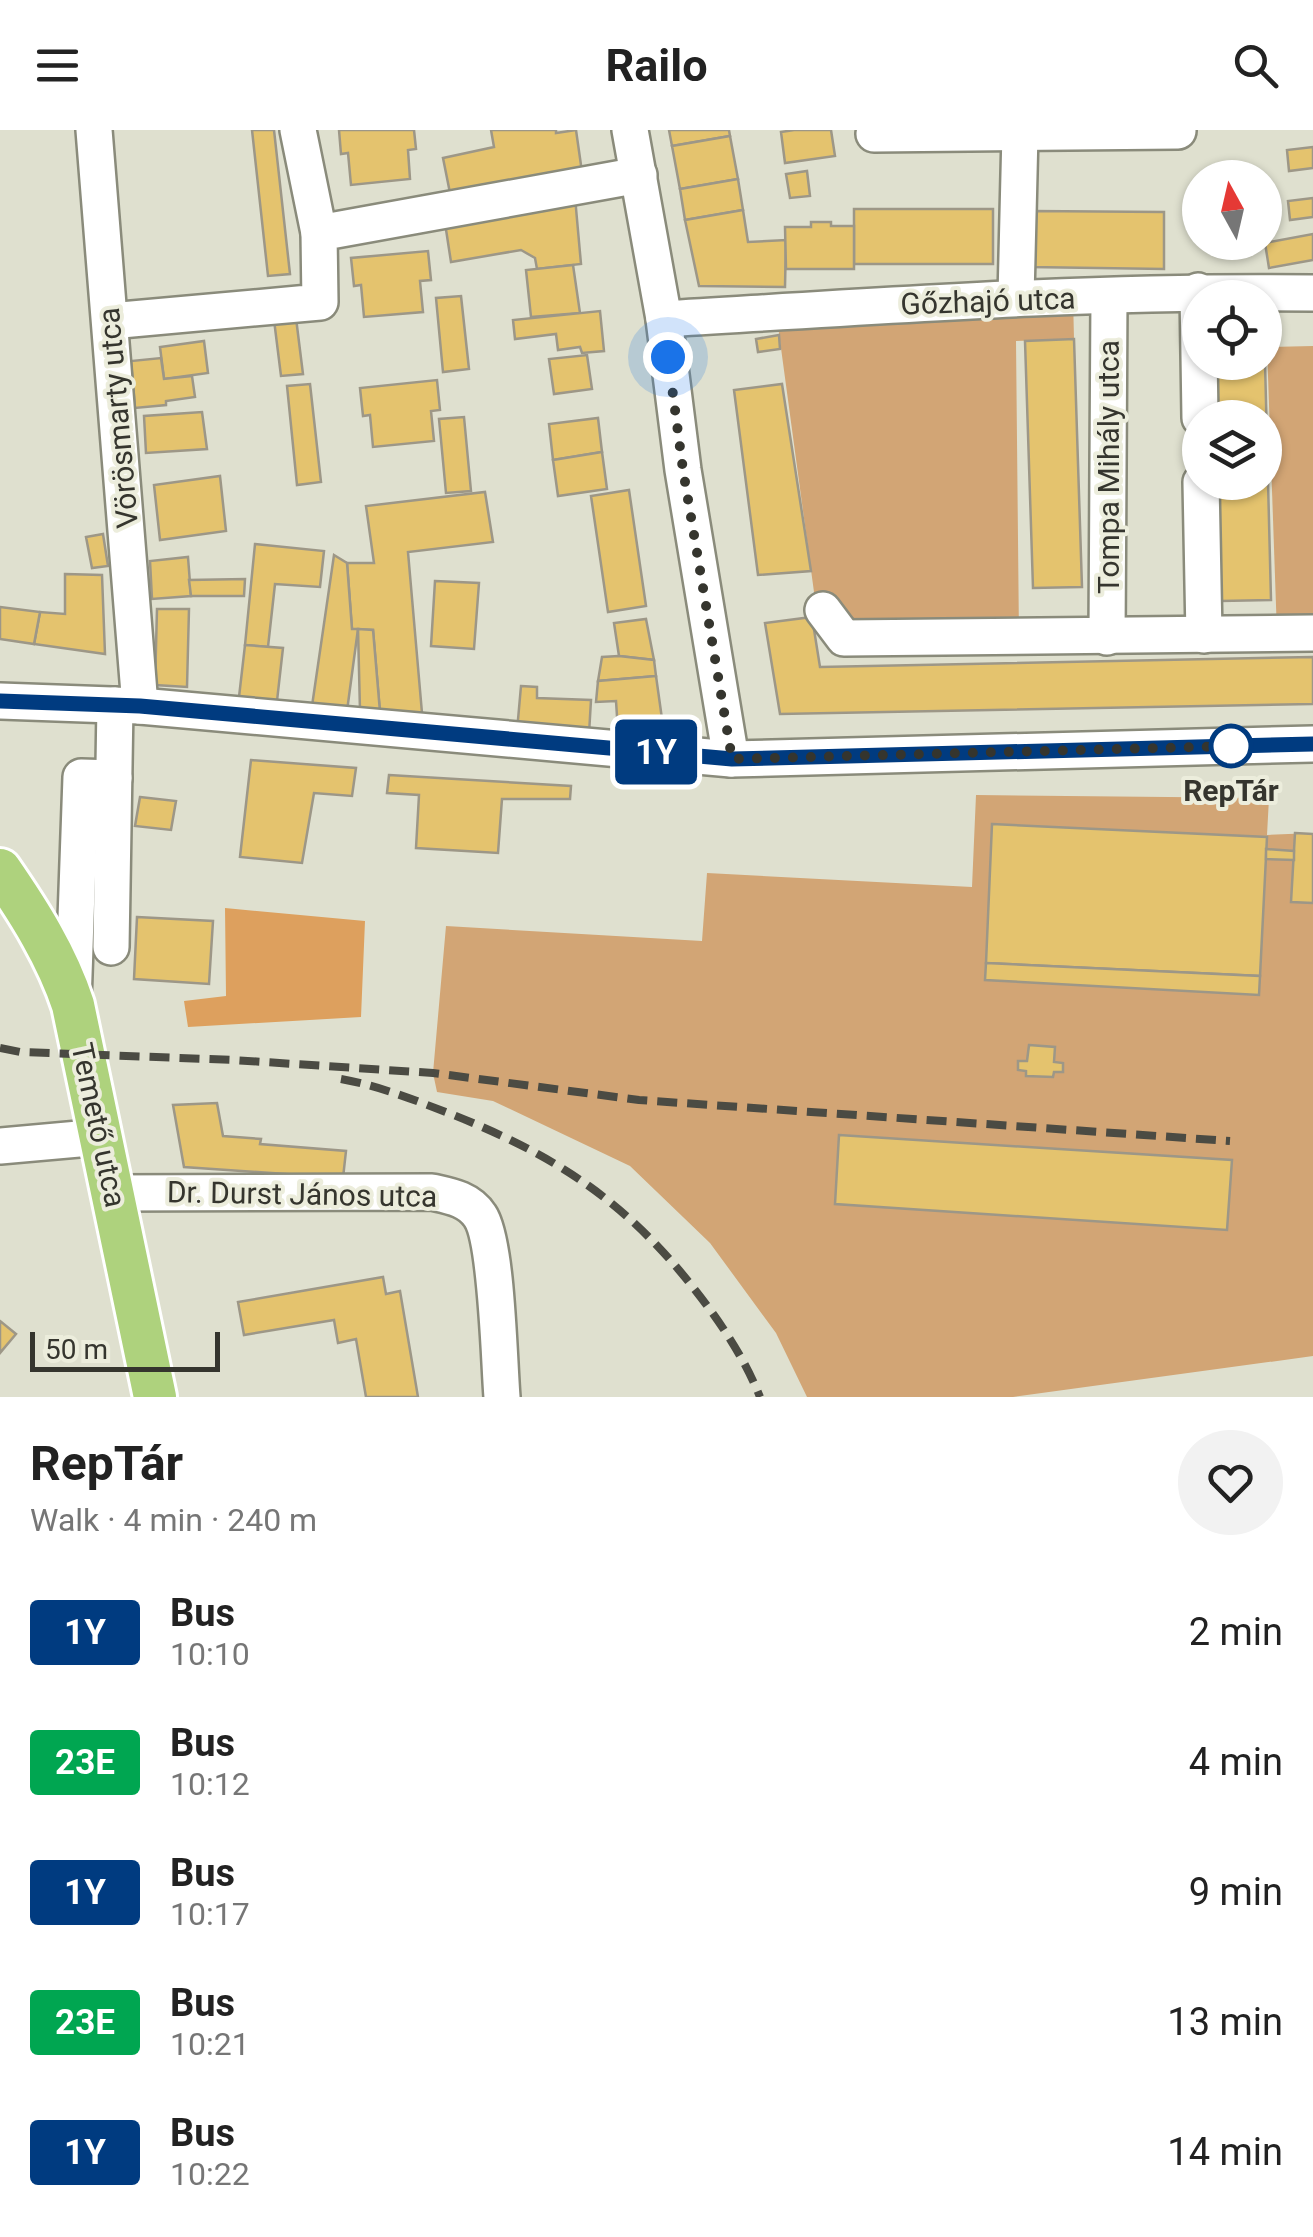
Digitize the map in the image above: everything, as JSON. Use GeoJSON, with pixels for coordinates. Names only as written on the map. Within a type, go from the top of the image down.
{"type":"FeatureCollection","features":[{"type":"Feature","properties":{"kind":"main road","name":"Temető utca"},"geometry":{"type":"LineString","coordinates":[[0,870],[30,915],[64,979],[72,1006],[155,1397]]}},
{"type":"Feature","properties":{"kind":"street","name":"Vörösmarty utca"},"geometry":{"type":"LineString","coordinates":[[94,130],[110,321],[128,705],[95,883]]}},
{"type":"Feature","properties":{"kind":"street"},"geometry":{"type":"LineString","coordinates":[[110,321],[320,302],[319,233],[298,130]]}},
{"type":"Feature","properties":{"kind":"street"},"geometry":{"type":"LineString","coordinates":[[630,130],[664,319],[683,470],[732,759]]}},
{"type":"Feature","properties":{"kind":"street"},"geometry":{"type":"LineString","coordinates":[[874,134],[1178,131]]}},
{"type":"Feature","properties":{"kind":"street"},"geometry":{"type":"LineString","coordinates":[[1016,297],[1020,133]]}},
{"type":"Feature","properties":{"kind":"street"},"geometry":{"type":"LineString","coordinates":[[319,233],[639,175]]}},
{"type":"Feature","properties":{"kind":"street","name":"Gőzhajó utca"},"geometry":{"type":"LineString","coordinates":[[1282,292],[1313,292]]}},
{"type":"Feature","properties":{"kind":"street","name":"Gőzhajó utca"},"geometry":{"type":"LineString","coordinates":[[664,319],[1016,297],[1182,293]]}},
{"type":"Feature","properties":{"kind":"street","name":"Tompa Mihály utca"},"geometry":{"type":"LineString","coordinates":[[1107,637],[1109,297]]}},
{"type":"Feature","properties":{"kind":"street"},"geometry":{"type":"LineString","coordinates":[[1201,500],[1204,635]]}},
{"type":"Feature","properties":{"kind":"street"},"geometry":{"type":"LineString","coordinates":[[823,610],[844,638],[1313,633]]}},
{"type":"Feature","properties":{"kind":"street"},"geometry":{"type":"LineString","coordinates":[[0,701],[128,705],[732,759],[1313,744]]}},
{"type":"Feature","properties":{"kind":"street"},"geometry":{"type":"LineString","coordinates":[[95,883],[111,947]]}},
{"type":"Feature","properties":{"kind":"street"},"geometry":{"type":"LineString","coordinates":[[72,1006],[95,883]]}},
{"type":"Feature","properties":{"kind":"street"},"geometry":{"type":"LineString","coordinates":[[0,1146],[101,1137]]}},
{"type":"Feature","properties":{"kind":"street","name":"Dr. Durst János utca"},"geometry":{"type":"LineString","coordinates":[[113,1193],[432,1192],[460,1198],[480,1215],[490,1240],[502,1397]]}},
{"type":"Feature","properties":{"kind":"shaded area"},"geometry":{"type":"Polygon","coordinates":[[[1073,297],[1074,339],[1016,341],[1019,638],[819,629],[778,326],[1073,297]]]}},
{"type":"Feature","properties":{"kind":"shaded area"},"geometry":{"type":"Polygon","coordinates":[[[1313,346],[1313,633],[1277,634],[1272,500],[1282,500],[1282,400],[1269,400],[1268,380],[1282,380],[1282,347],[1313,346]]]}},
{"type":"Feature","properties":{"kind":"shaded area"},"geometry":{"type":"Polygon","coordinates":[[[976,795],[1269,798],[1267,835],[1313,833],[1313,1356],[1013,1397],[807,1397],[776,1333],[710,1243],[630,1166],[493,1101],[437,1092],[433,1073],[446,926],[702,941],[707,873],[972,887],[976,795]]]}},
{"type":"Feature","properties":{"kind":"shaded area"},"geometry":{"type":"Polygon","coordinates":[[[225,908],[365,921],[361,1017],[188,1027],[184,1001],[226,996],[225,908]]]}},
{"type":"Feature","properties":{"kind":"building"},"geometry":{"type":"Polygon","coordinates":[[[252,130],[274,130],[290,274],[268,276],[252,130]]]}},
{"type":"Feature","properties":{"kind":"building"},"geometry":{"type":"Polygon","coordinates":[[[339,130],[414,130],[416,149],[408,150],[410,179],[351,185],[348,153],[341,154],[339,130]]]}},
{"type":"Feature","properties":{"kind":"building"},"geometry":{"type":"Polygon","coordinates":[[[491,130],[576,130],[582,172],[452,203],[443,158],[494,147],[491,130]]]}},
{"type":"Feature","properties":{"kind":"building"},"geometry":{"type":"Polygon","coordinates":[[[669,130],[729,130],[730,136],[672,146],[669,130]]]}},
{"type":"Feature","properties":{"kind":"building"},"geometry":{"type":"Polygon","coordinates":[[[831,130],[835,156],[785,163],[781,132],[831,130]]]}},
{"type":"Feature","properties":{"kind":"building"},"geometry":{"type":"Polygon","coordinates":[[[730,136],[738,179],[680,189],[672,146],[730,136]]]}},
{"type":"Feature","properties":{"kind":"building"},"geometry":{"type":"Polygon","coordinates":[[[1313,147],[1313,168],[1289,171],[1287,150],[1313,147]]]}},
{"type":"Feature","properties":{"kind":"building"},"geometry":{"type":"Polygon","coordinates":[[[807,171],[810,196],[790,198],[786,174],[807,171]]]}},
{"type":"Feature","properties":{"kind":"building"},"geometry":{"type":"Polygon","coordinates":[[[738,179],[743,210],[685,220],[680,189],[738,179]]]}},
{"type":"Feature","properties":{"kind":"building"},"geometry":{"type":"Polygon","coordinates":[[[575,197],[581,264],[537,269],[535,258],[521,250],[451,262],[445,223],[575,197]]]}},
{"type":"Feature","properties":{"kind":"building"},"geometry":{"type":"Polygon","coordinates":[[[1313,198],[1313,217],[1290,220],[1288,201],[1313,198]]]}},
{"type":"Feature","properties":{"kind":"building"},"geometry":{"type":"Polygon","coordinates":[[[854,209],[993,209],[993,264],[854,264],[854,209]]]}},
{"type":"Feature","properties":{"kind":"building"},"geometry":{"type":"Polygon","coordinates":[[[743,210],[748,242],[786,240],[785,287],[699,286],[685,220],[743,210]]]}},
{"type":"Feature","properties":{"kind":"building"},"geometry":{"type":"Polygon","coordinates":[[[1031,211],[1164,212],[1164,269],[1030,267],[1031,211]]]}},
{"type":"Feature","properties":{"kind":"building"},"geometry":{"type":"Polygon","coordinates":[[[811,222],[854,226],[854,269],[786,269],[785,227],[811,227],[811,222]]]}},
{"type":"Feature","properties":{"kind":"building"},"geometry":{"type":"Polygon","coordinates":[[[1313,234],[1313,260],[1269,268],[1268,260],[1282,260],[1282,240],[1313,234]]]}},
{"type":"Feature","properties":{"kind":"building"},"geometry":{"type":"Polygon","coordinates":[[[428,251],[431,280],[420,281],[423,312],[364,317],[361,285],[354,286],[351,258],[428,251]]]}},
{"type":"Feature","properties":{"kind":"building"},"geometry":{"type":"Polygon","coordinates":[[[573,265],[580,313],[531,317],[526,270],[573,265]]]}},
{"type":"Feature","properties":{"kind":"building"},"geometry":{"type":"Polygon","coordinates":[[[461,296],[469,369],[443,372],[436,298],[461,296]]]}},
{"type":"Feature","properties":{"kind":"building"},"geometry":{"type":"Polygon","coordinates":[[[600,311],[604,351],[582,353],[580,347],[558,350],[556,334],[515,339],[513,320],[600,311]]]}},
{"type":"Feature","properties":{"kind":"building"},"geometry":{"type":"Polygon","coordinates":[[[296,318],[303,374],[281,376],[274,320],[296,318]]]}},
{"type":"Feature","properties":{"kind":"building"},"geometry":{"type":"Polygon","coordinates":[[[779,335],[780,349],[758,352],[756,339],[779,335]]]}},
{"type":"Feature","properties":{"kind":"building"},"geometry":{"type":"Polygon","coordinates":[[[1074,339],[1082,587],[1033,588],[1025,341],[1074,339]]]}},
{"type":"Feature","properties":{"kind":"building"},"geometry":{"type":"Polygon","coordinates":[[[204,341],[208,373],[164,379],[160,347],[204,341]]]}},
{"type":"Feature","properties":{"kind":"building"},"geometry":{"type":"Polygon","coordinates":[[[587,355],[592,389],[554,394],[549,359],[587,355]]]}},
{"type":"Feature","properties":{"kind":"building"},"geometry":{"type":"Polygon","coordinates":[[[161,358],[164,379],[192,376],[195,397],[135,408],[131,361],[161,358]]]}},
{"type":"Feature","properties":{"kind":"building"},"geometry":{"type":"Polygon","coordinates":[[[437,380],[440,410],[431,411],[434,441],[373,447],[370,415],[363,416],[360,388],[437,380]]]}},
{"type":"Feature","properties":{"kind":"building"},"geometry":{"type":"Polygon","coordinates":[[[1216,380],[1265,380],[1266,400],[1217,400],[1216,380]]]}},
{"type":"Feature","properties":{"kind":"building"},"geometry":{"type":"Polygon","coordinates":[[[310,384],[321,482],[297,485],[287,386],[310,384]]]}},
{"type":"Feature","properties":{"kind":"building"},"geometry":{"type":"Polygon","coordinates":[[[782,384],[811,571],[758,575],[734,390],[782,384]]]}},
{"type":"Feature","properties":{"kind":"building"},"geometry":{"type":"Polygon","coordinates":[[[202,412],[207,449],[146,453],[144,416],[202,412]]]}},
{"type":"Feature","properties":{"kind":"building"},"geometry":{"type":"Polygon","coordinates":[[[464,417],[471,491],[446,493],[439,419],[464,417]]]}},
{"type":"Feature","properties":{"kind":"building"},"geometry":{"type":"Polygon","coordinates":[[[598,418],[602,452],[553,460],[549,424],[598,418]]]}},
{"type":"Feature","properties":{"kind":"building"},"geometry":{"type":"Polygon","coordinates":[[[602,452],[607,489],[558,496],[553,460],[602,452]]]}},
{"type":"Feature","properties":{"kind":"building"},"geometry":{"type":"Polygon","coordinates":[[[220,476],[226,531],[160,540],[154,485],[220,476]]]}},
{"type":"Feature","properties":{"kind":"building"},"geometry":{"type":"Polygon","coordinates":[[[629,490],[646,606],[608,612],[591,496],[629,490]]]}},
{"type":"Feature","properties":{"kind":"building"},"geometry":{"type":"Polygon","coordinates":[[[485,492],[493,542],[408,552],[422,713],[380,712],[373,630],[352,629],[347,563],[374,563],[366,506],[485,492]]]}},
{"type":"Feature","properties":{"kind":"building"},"geometry":{"type":"Polygon","coordinates":[[[1219,500],[1268,500],[1271,600],[1221,601],[1219,500]]]}},
{"type":"Feature","properties":{"kind":"building"},"geometry":{"type":"Polygon","coordinates":[[[103,534],[108,566],[92,568],[86,537],[103,534]]]}},
{"type":"Feature","properties":{"kind":"building"},"geometry":{"type":"Polygon","coordinates":[[[255,544],[324,551],[320,587],[275,584],[268,647],[245,645],[255,544]]]}},
{"type":"Feature","properties":{"kind":"building"},"geometry":{"type":"Polygon","coordinates":[[[334,555],[347,563],[352,629],[358,629],[347,711],[312,706],[334,555]]]}},
{"type":"Feature","properties":{"kind":"building"},"geometry":{"type":"Polygon","coordinates":[[[188,557],[191,596],[152,599],[150,561],[188,557]]]}},
{"type":"Feature","properties":{"kind":"building"},"geometry":{"type":"Polygon","coordinates":[[[65,574],[102,575],[105,654],[34,644],[40,612],[65,614],[65,574]]]}},
{"type":"Feature","properties":{"kind":"building"},"geometry":{"type":"Polygon","coordinates":[[[245,579],[244,596],[191,596],[189,580],[245,579]]]}},
{"type":"Feature","properties":{"kind":"building"},"geometry":{"type":"Polygon","coordinates":[[[435,581],[479,583],[474,649],[431,646],[435,581]]]}},
{"type":"Feature","properties":{"kind":"building"},"geometry":{"type":"Polygon","coordinates":[[[0,607],[40,612],[34,644],[0,639],[0,607]]]}},
{"type":"Feature","properties":{"kind":"building"},"geometry":{"type":"Polygon","coordinates":[[[157,609],[189,609],[187,687],[155,685],[157,609]]]}},
{"type":"Feature","properties":{"kind":"building"},"geometry":{"type":"Polygon","coordinates":[[[812,617],[820,667],[1313,657],[1313,704],[780,714],[765,623],[812,617]]]}},
{"type":"Feature","properties":{"kind":"building"},"geometry":{"type":"Polygon","coordinates":[[[646,619],[654,660],[619,656],[614,623],[646,619]]]}},
{"type":"Feature","properties":{"kind":"building"},"geometry":{"type":"Polygon","coordinates":[[[358,629],[373,630],[380,712],[360,711],[358,629]]]}},
{"type":"Feature","properties":{"kind":"building"},"geometry":{"type":"Polygon","coordinates":[[[245,645],[283,648],[277,701],[239,697],[245,645]]]}},
{"type":"Feature","properties":{"kind":"building"},"geometry":{"type":"Polygon","coordinates":[[[602,657],[654,660],[656,676],[598,681],[602,657]]]}},
{"type":"Feature","properties":{"kind":"building"},"geometry":{"type":"Polygon","coordinates":[[[656,676],[663,726],[618,731],[616,701],[596,702],[598,681],[656,676]]]}},
{"type":"Feature","properties":{"kind":"building"},"geometry":{"type":"Polygon","coordinates":[[[521,686],[537,687],[537,698],[591,700],[589,734],[517,731],[521,686]]]}},
{"type":"Feature","properties":{"kind":"building"},"geometry":{"type":"Polygon","coordinates":[[[251,760],[356,768],[352,796],[314,793],[302,863],[240,857],[251,760]]]}},
{"type":"Feature","properties":{"kind":"building"},"geometry":{"type":"Polygon","coordinates":[[[389,775],[571,786],[570,799],[502,799],[498,853],[416,848],[419,795],[387,793],[389,775]]]}},
{"type":"Feature","properties":{"kind":"building"},"geometry":{"type":"Polygon","coordinates":[[[140,797],[176,801],[171,830],[135,826],[140,797]]]}},
{"type":"Feature","properties":{"kind":"building"},"geometry":{"type":"Polygon","coordinates":[[[992,824],[1267,837],[1260,976],[986,963],[992,824]]]}},
{"type":"Feature","properties":{"kind":"building"},"geometry":{"type":"Polygon","coordinates":[[[1295,833],[1313,834],[1313,903],[1291,902],[1295,833]]]}},
{"type":"Feature","properties":{"kind":"building"},"geometry":{"type":"Polygon","coordinates":[[[1266,849],[1294,851],[1294,860],[1266,859],[1266,849]]]}},
{"type":"Feature","properties":{"kind":"building"},"geometry":{"type":"Polygon","coordinates":[[[137,917],[213,921],[209,984],[134,979],[137,917]]]}},
{"type":"Feature","properties":{"kind":"building"},"geometry":{"type":"Polygon","coordinates":[[[986,963],[1260,976],[1259,995],[985,980],[986,963]]]}},
{"type":"Feature","properties":{"kind":"building"},"geometry":{"type":"Polygon","coordinates":[[[1029,1045],[1055,1047],[1054,1062],[1063,1063],[1063,1072],[1054,1072],[1053,1077],[1026,1076],[1026,1071],[1018,1070],[1018,1061],[1027,1061],[1029,1045]]]}},
{"type":"Feature","properties":{"kind":"building"},"geometry":{"type":"Polygon","coordinates":[[[217,1103],[223,1136],[261,1139],[260,1144],[346,1151],[343,1178],[184,1167],[173,1105],[217,1103]]]}},
{"type":"Feature","properties":{"kind":"building"},"geometry":{"type":"Polygon","coordinates":[[[839,1135],[1232,1160],[1227,1230],[835,1204],[839,1135]]]}},
{"type":"Feature","properties":{"kind":"building"},"geometry":{"type":"Polygon","coordinates":[[[383,1277],[386,1294],[400,1291],[418,1397],[366,1397],[356,1339],[338,1343],[334,1320],[244,1335],[238,1302],[383,1277]]]}},
{"type":"Feature","properties":{"kind":"building"},"geometry":{"type":"Polygon","coordinates":[[[0,1321],[16,1334],[0,1353],[0,1321]]]}},
{"type":"Feature","properties":{"kind":"railway"},"geometry":{"type":"LineString","coordinates":[[0,1048],[433,1073],[639,1100],[1230,1141]]}},
{"type":"Feature","properties":{"kind":"railway"},"geometry":{"type":"LineString","coordinates":[[341,1079],[397,1094],[488,1130],[554,1164],[613,1204],[666,1255],[702,1299],[739,1353],[760,1397]]}},
{"type":"Feature","properties":{"kind":"bus line","name":"1Y"},"geometry":{"type":"LineString","coordinates":[[0,701],[140,706],[732,759],[1313,744]]}},
{"type":"Feature","properties":{"kind":"place","name":"RepTár"},"geometry":{"type":"Point","coordinates":[1231,746]}},
{"type":"Feature","properties":{"kind":"route"},"geometry":{"type":"LineString","coordinates":[[668,357],[732,759],[1236,746],[1231,746]]}}]}
